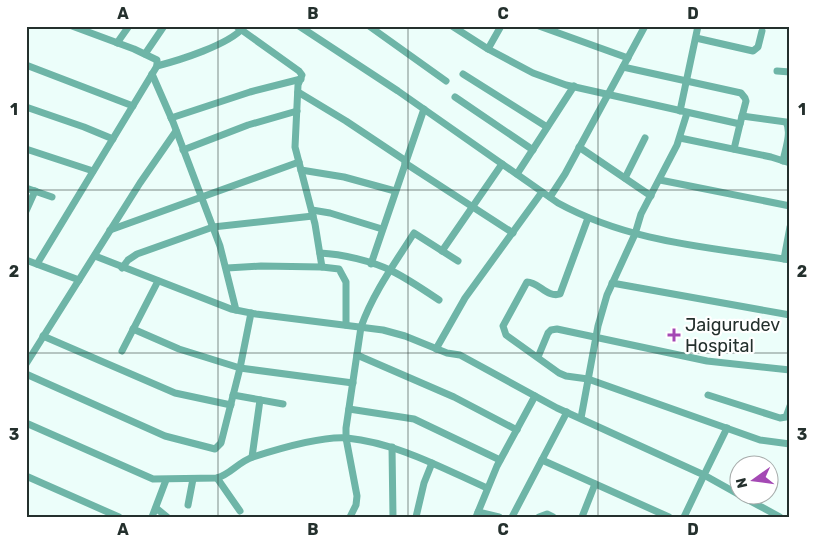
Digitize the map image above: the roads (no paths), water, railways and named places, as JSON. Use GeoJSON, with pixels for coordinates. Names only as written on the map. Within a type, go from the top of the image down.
{"type":"FeatureCollection","features":[{"type":"Feature","properties":{"kind":"street"},"geometry":{"type":"LineString","coordinates":[[37,264],[157,66],[157,60],[145,54],[72,26]]}},
{"type":"Feature","properties":{"kind":"street"},"geometry":{"type":"LineString","coordinates":[[117,43],[129,26]]}},
{"type":"Feature","properties":{"kind":"street"},"geometry":{"type":"LineString","coordinates":[[145,54],[164,26]]}},
{"type":"Feature","properties":{"kind":"street"},"geometry":{"type":"LineString","coordinates":[[299,26],[424,109],[542,192],[588,218],[634,234],[666,241],[787,259],[790,227]]}},
{"type":"Feature","properties":{"kind":"street"},"geometry":{"type":"LineString","coordinates":[[369,26],[446,81]]}},
{"type":"Feature","properties":{"kind":"street"},"geometry":{"type":"LineString","coordinates":[[452,26],[533,73],[574,86],[740,124]]}},
{"type":"Feature","properties":{"kind":"street"},"geometry":{"type":"LineString","coordinates":[[539,26],[628,58]]}},
{"type":"Feature","properties":{"kind":"street"},"geometry":{"type":"LineString","coordinates":[[550,197],[580,147],[645,26]]}},
{"type":"Feature","properties":{"kind":"street"},"geometry":{"type":"LineString","coordinates":[[580,418],[602,310],[612,282],[642,214],[678,145],[686,82],[698,26]]}},
{"type":"Feature","properties":{"kind":"street"},"geometry":{"type":"LineString","coordinates":[[157,66],[184,58],[230,38],[240,27],[299,70],[302,75],[298,85],[295,147],[312,213],[322,267]]}},
{"type":"Feature","properties":{"kind":"street"},"geometry":{"type":"LineString","coordinates":[[488,48],[498,27]]}},
{"type":"Feature","properties":{"kind":"street"},"geometry":{"type":"LineString","coordinates":[[696,38],[753,51],[758,47],[762,31]]}},
{"type":"Feature","properties":{"kind":"street"},"geometry":{"type":"LineString","coordinates":[[26,66],[133,106]]}},
{"type":"Feature","properties":{"kind":"street"},"geometry":{"type":"LineString","coordinates":[[623,67],[744,95],[746,102],[734,149]]}},
{"type":"Feature","properties":{"kind":"street"},"geometry":{"type":"LineString","coordinates":[[777,71],[790,72]]}},
{"type":"Feature","properties":{"kind":"street"},"geometry":{"type":"LineString","coordinates":[[152,74],[176,130],[213,227],[227,268],[236,310]]}},
{"type":"Feature","properties":{"kind":"street"},"geometry":{"type":"LineString","coordinates":[[463,74],[547,127]]}},
{"type":"Feature","properties":{"kind":"street"},"geometry":{"type":"LineString","coordinates":[[171,118],[250,92],[301,79]]}},
{"type":"Feature","properties":{"kind":"street"},"geometry":{"type":"LineString","coordinates":[[517,174],[574,86]]}},
{"type":"Feature","properties":{"kind":"street"},"geometry":{"type":"LineString","coordinates":[[298,92],[346,121],[513,233]]}},
{"type":"Feature","properties":{"kind":"street"},"geometry":{"type":"LineString","coordinates":[[455,97],[533,150]]}},
{"type":"Feature","properties":{"kind":"street"},"geometry":{"type":"LineString","coordinates":[[26,107],[113,139]]}},
{"type":"Feature","properties":{"kind":"street"},"geometry":{"type":"LineString","coordinates":[[371,264],[424,109]]}},
{"type":"Feature","properties":{"kind":"street"},"geometry":{"type":"LineString","coordinates":[[183,150],[248,125],[297,111]]}},
{"type":"Feature","properties":{"kind":"street"},"geometry":{"type":"LineString","coordinates":[[680,138],[786,162],[789,126],[786,122],[742,116]]}},
{"type":"Feature","properties":{"kind":"street"},"geometry":{"type":"LineString","coordinates":[[26,364],[140,182],[176,130]]}},
{"type":"Feature","properties":{"kind":"street"},"geometry":{"type":"LineString","coordinates":[[625,178],[645,138]]}},
{"type":"Feature","properties":{"kind":"street"},"geometry":{"type":"LineString","coordinates":[[580,147],[651,196]]}},
{"type":"Feature","properties":{"kind":"street"},"geometry":{"type":"LineString","coordinates":[[26,149],[93,172]]}},
{"type":"Feature","properties":{"kind":"street"},"geometry":{"type":"LineString","coordinates":[[442,251],[502,164]]}},
{"type":"Feature","properties":{"kind":"street"},"geometry":{"type":"LineString","coordinates":[[110,230],[201,197],[300,166],[395,191]]}},
{"type":"Feature","properties":{"kind":"street"},"geometry":{"type":"LineString","coordinates":[[660,180],[790,206]]}},
{"type":"Feature","properties":{"kind":"street"},"geometry":{"type":"LineString","coordinates":[[26,188],[52,197]]}},
{"type":"Feature","properties":{"kind":"street"},"geometry":{"type":"LineString","coordinates":[[26,211],[35,191]]}},
{"type":"Feature","properties":{"kind":"street"},"geometry":{"type":"LineString","coordinates":[[436,349],[465,298],[542,192]]}},
{"type":"Feature","properties":{"kind":"street"},"geometry":{"type":"LineString","coordinates":[[122,268],[128,260],[137,254],[213,227],[312,213],[330,213],[382,229]]}},
{"type":"Feature","properties":{"kind":"street"},"geometry":{"type":"LineString","coordinates":[[588,218],[560,294],[553,295],[532,282],[527,282],[503,326],[506,335],[566,376],[588,379],[771,442],[790,444]]}},
{"type":"Feature","properties":{"kind":"street"},"geometry":{"type":"LineString","coordinates":[[350,517],[356,505],[357,496],[346,438],[361,327],[372,302],[414,233],[458,261]]}},
{"type":"Feature","properties":{"kind":"street"},"geometry":{"type":"LineString","coordinates":[[320,253],[331,253],[391,271],[439,300]]}},
{"type":"Feature","properties":{"kind":"street"},"geometry":{"type":"LineString","coordinates":[[95,256],[122,268],[236,310],[383,330],[405,336],[436,349],[460,355],[567,412],[704,475],[728,488]]}},
{"type":"Feature","properties":{"kind":"street"},"geometry":{"type":"LineString","coordinates":[[26,260],[78,280]]}},
{"type":"Feature","properties":{"kind":"street"},"geometry":{"type":"LineString","coordinates":[[227,268],[261,266],[339,269],[346,282],[346,325]]}},
{"type":"Feature","properties":{"kind":"street"},"geometry":{"type":"LineString","coordinates":[[122,350],[158,281]]}},
{"type":"Feature","properties":{"kind":"street"},"geometry":{"type":"LineString","coordinates":[[612,282],[790,315]]}},
{"type":"Feature","properties":{"kind":"street"},"geometry":{"type":"LineString","coordinates":[[26,374],[165,436],[215,449],[221,443],[240,368],[251,313]]}},
{"type":"Feature","properties":{"kind":"street"},"geometry":{"type":"LineString","coordinates":[[538,357],[548,333],[554,329],[707,360],[790,370]]}},
{"type":"Feature","properties":{"kind":"street"},"geometry":{"type":"LineString","coordinates":[[133,330],[178,349],[240,368],[353,383]]}},
{"type":"Feature","properties":{"kind":"street"},"geometry":{"type":"LineString","coordinates":[[43,336],[175,393],[231,405]]}},
{"type":"Feature","properties":{"kind":"street"},"geometry":{"type":"LineString","coordinates":[[357,354],[454,397],[516,430]]}},
{"type":"Feature","properties":{"kind":"street"},"geometry":{"type":"LineString","coordinates":[[708,394],[780,418],[786,418],[790,406]]}},
{"type":"Feature","properties":{"kind":"street"},"geometry":{"type":"LineString","coordinates":[[233,395],[283,404]]}},
{"type":"Feature","properties":{"kind":"street"},"geometry":{"type":"LineString","coordinates":[[499,517],[477,514],[500,460],[536,396]]}},
{"type":"Feature","properties":{"kind":"street"},"geometry":{"type":"LineString","coordinates":[[252,457],[260,400]]}},
{"type":"Feature","properties":{"kind":"street"},"geometry":{"type":"LineString","coordinates":[[349,409],[414,419],[500,460]]}},
{"type":"Feature","properties":{"kind":"street"},"geometry":{"type":"LineString","coordinates":[[512,517],[567,412]]}},
{"type":"Feature","properties":{"kind":"street"},"geometry":{"type":"LineString","coordinates":[[26,423],[154,479],[217,478],[226,474],[239,463],[252,457],[326,439],[346,438],[392,447],[487,488]]}},
{"type":"Feature","properties":{"kind":"street"},"geometry":{"type":"LineString","coordinates":[[684,517],[727,428]]}},
{"type":"Feature","properties":{"kind":"street"},"geometry":{"type":"LineString","coordinates":[[392,447],[393,517]]}},
{"type":"Feature","properties":{"kind":"street"},"geometry":{"type":"LineString","coordinates":[[542,460],[669,517]]}},
{"type":"Feature","properties":{"kind":"street"},"geometry":{"type":"LineString","coordinates":[[416,517],[424,483],[432,463]]}},
{"type":"Feature","properties":{"kind":"street"},"geometry":{"type":"LineString","coordinates":[[26,476],[119,517]]}},
{"type":"Feature","properties":{"kind":"street"},"geometry":{"type":"LineString","coordinates":[[217,478],[240,511]]}},
{"type":"Feature","properties":{"kind":"street"},"geometry":{"type":"LineString","coordinates":[[188,505],[194,479]]}},
{"type":"Feature","properties":{"kind":"street"},"geometry":{"type":"LineString","coordinates":[[152,517],[166,480]]}},
{"type":"Feature","properties":{"kind":"street"},"geometry":{"type":"LineString","coordinates":[[582,517],[595,484]]}},
{"type":"Feature","properties":{"kind":"street"},"geometry":{"type":"LineString","coordinates":[[760,506],[780,517]]}},
{"type":"Feature","properties":{"kind":"street"},"geometry":{"type":"LineString","coordinates":[[156,508],[167,517]]}},
{"type":"Feature","properties":{"kind":"street"},"geometry":{"type":"LineString","coordinates":[[539,517],[547,514],[553,517]]}},
{"type":"Feature","properties":{"kind":"place","name":"Jaigurudev Hospital"},"geometry":{"type":"Point","coordinates":[674,335]}}]}
